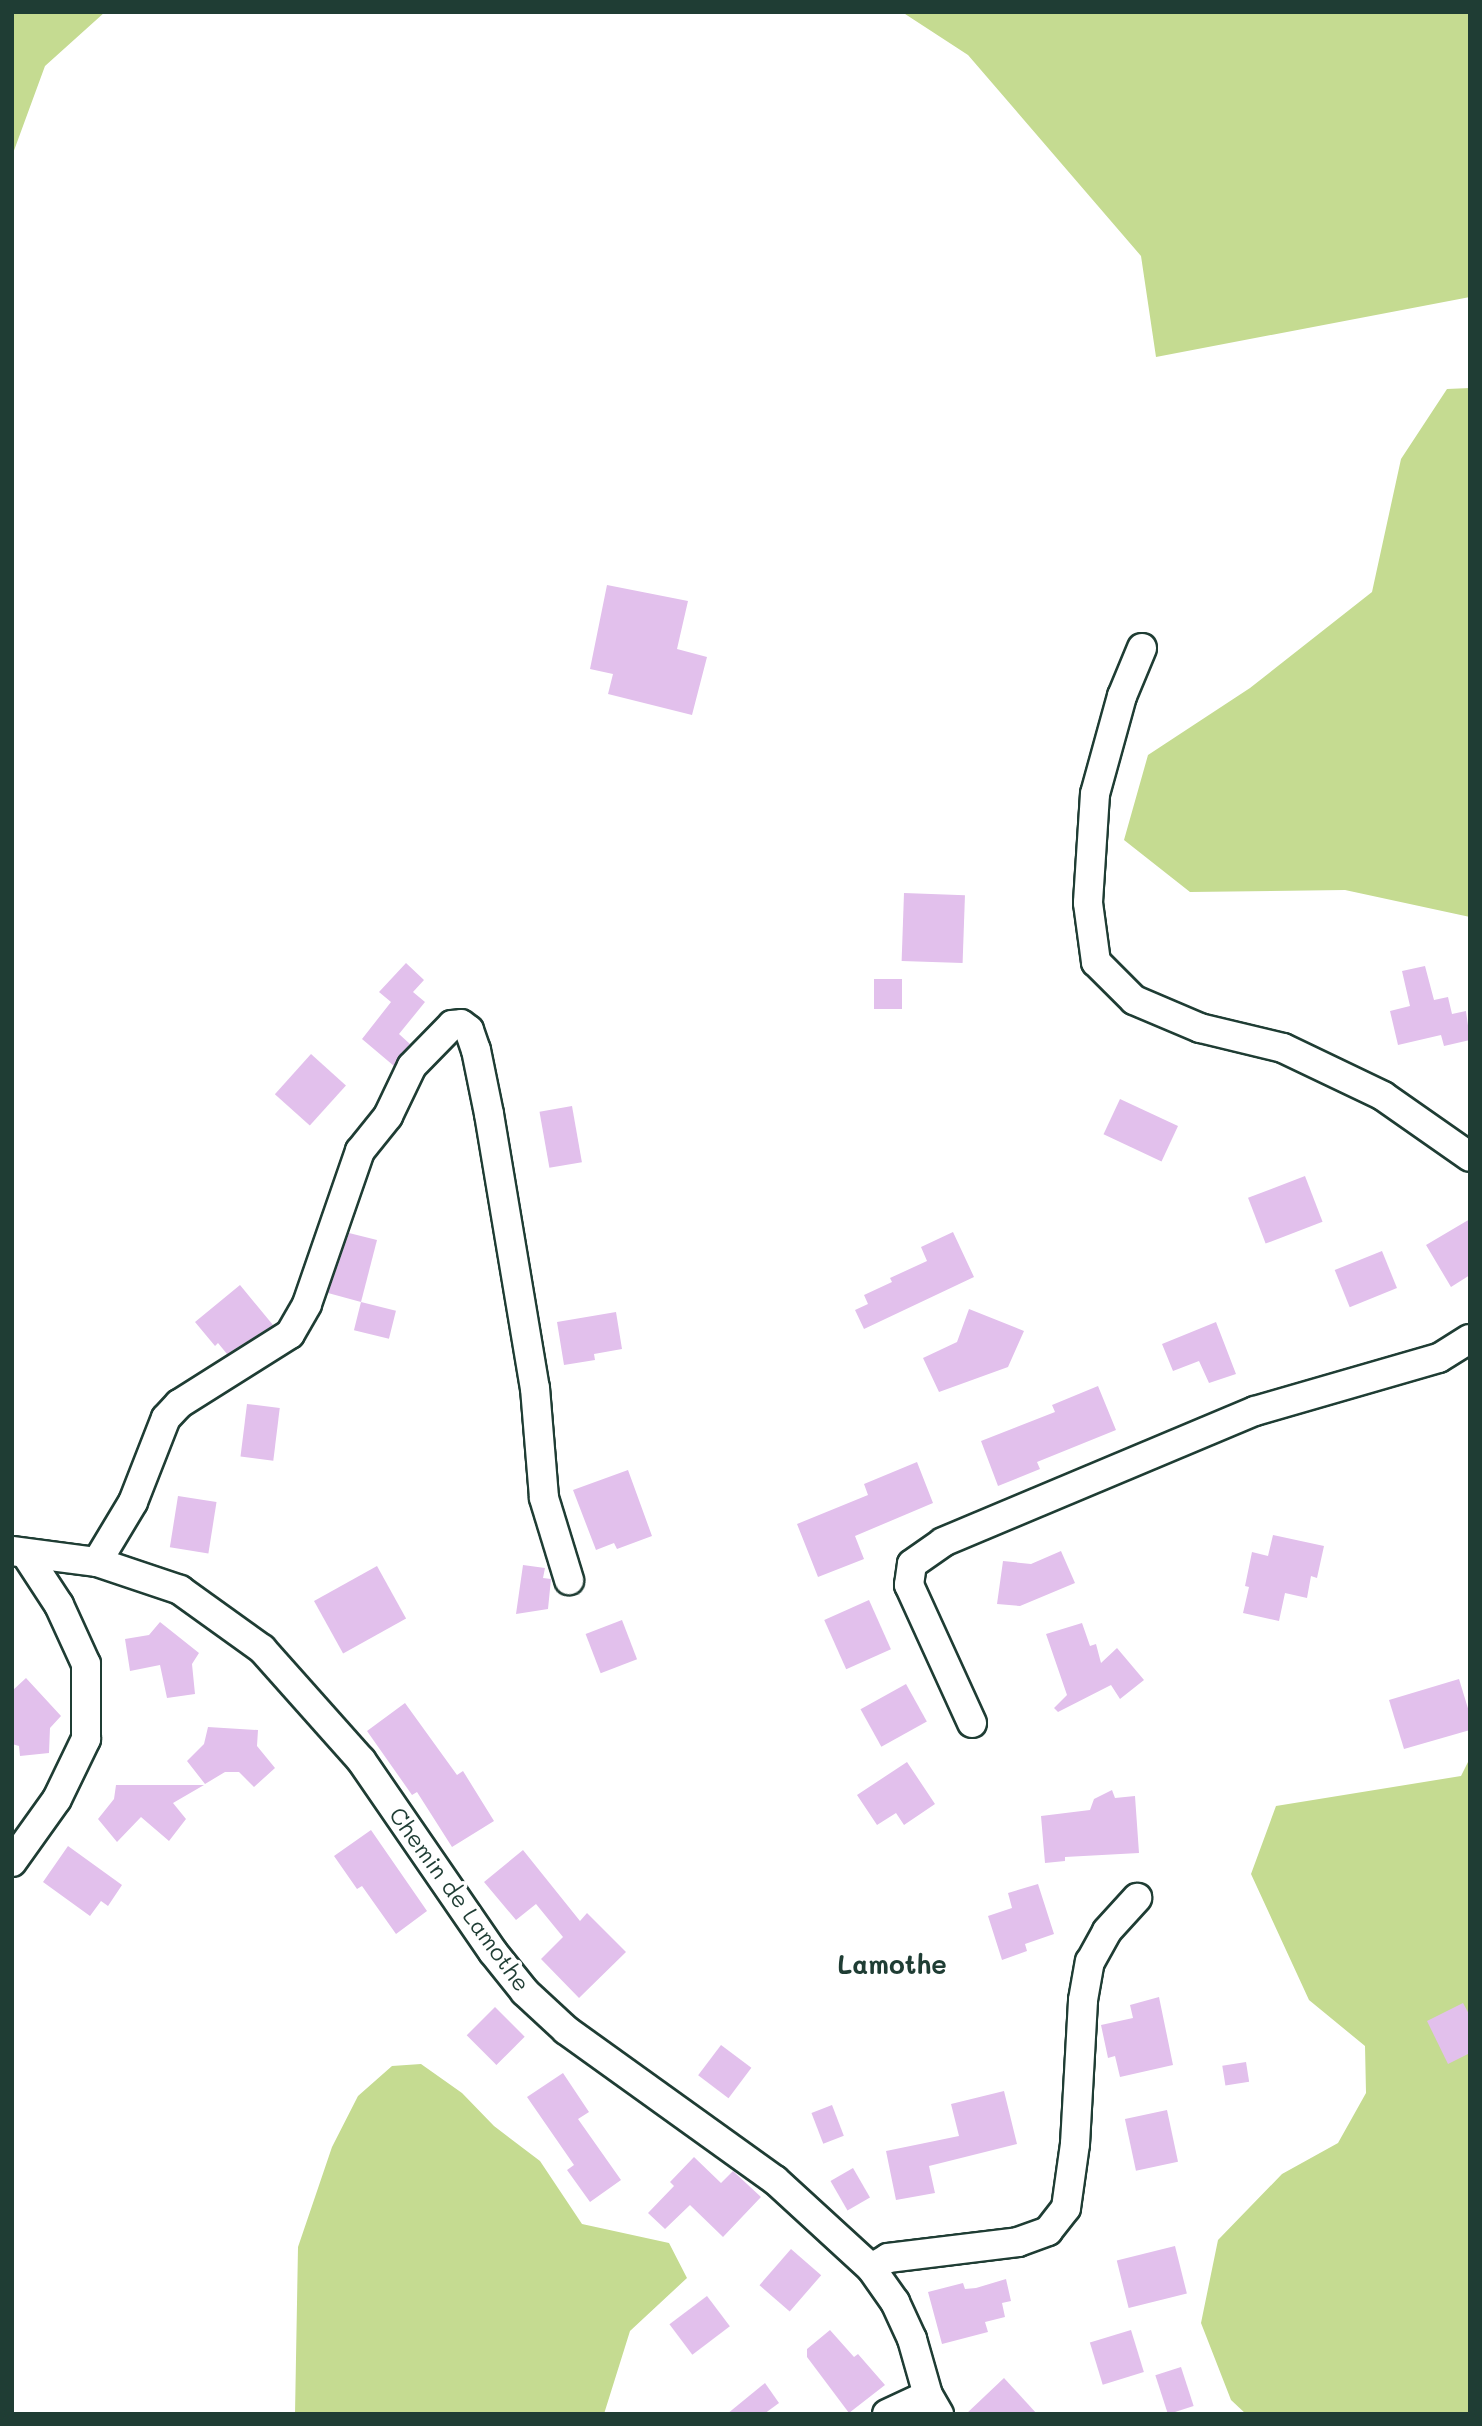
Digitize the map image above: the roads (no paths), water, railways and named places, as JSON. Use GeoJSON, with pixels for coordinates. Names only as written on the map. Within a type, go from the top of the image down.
{"type":"FeatureCollection","features":[{"type":"Feature","properties":{"kind":"street"},"geometry":{"type":"LineString","coordinates":[[1142,648],[1122,696],[1095,794],[1088,903],[1096,962],[1134,1000],[1200,1028],[1283,1048],[1383,1096],[1470,1157]]}},
{"type":"Feature","properties":{"kind":"street"},"geometry":{"type":"LineString","coordinates":[[97,1562],[133,1502],[166,1418],[179,1404],[290,1334],[307,1304],[360,1151],[388,1116],[412,1066],[452,1025],[461,1024],[469,1030],[476,1050],[489,1114],[535,1388],[544,1497],[569,1580]]}},
{"type":"Feature","properties":{"kind":"street"},"geometry":{"type":"LineString","coordinates":[[972,1723],[909,1585],[912,1564],[943,1542],[1255,1411],[1439,1358],[1470,1339]]}},
{"type":"Feature","properties":{"kind":"street"},"geometry":{"type":"LineString","coordinates":[[12,1862],[57,1799],[86,1739],[86,1664],[60,1605],[19,1552]]}},
{"type":"Feature","properties":{"kind":"street","name":"Chemin de Lamothe"},"geometry":{"type":"LineString","coordinates":[[19,1552],[97,1562],[180,1590],[262,1649],[361,1760],[494,1952],[525,1992],[566,2030],[775,2180],[871,2268],[901,2314],[934,2405]]}},
{"type":"Feature","properties":{"kind":"street"},"geometry":{"type":"LineString","coordinates":[[871,2268],[888,2258],[1018,2242],[1048,2231],[1066,2208],[1075,2144],[1083,2000],[1090,1962],[1107,1931],[1137,1898]]}},
{"type":"Feature","properties":{"kind":"street"},"geometry":{"type":"LineString","coordinates":[[887,2414],[934,2405]]}},
{"type":"Feature","properties":{"kind":"district","name":"Lamothe"},"geometry":{"type":"Point","coordinates":[892,1965]}}]}
